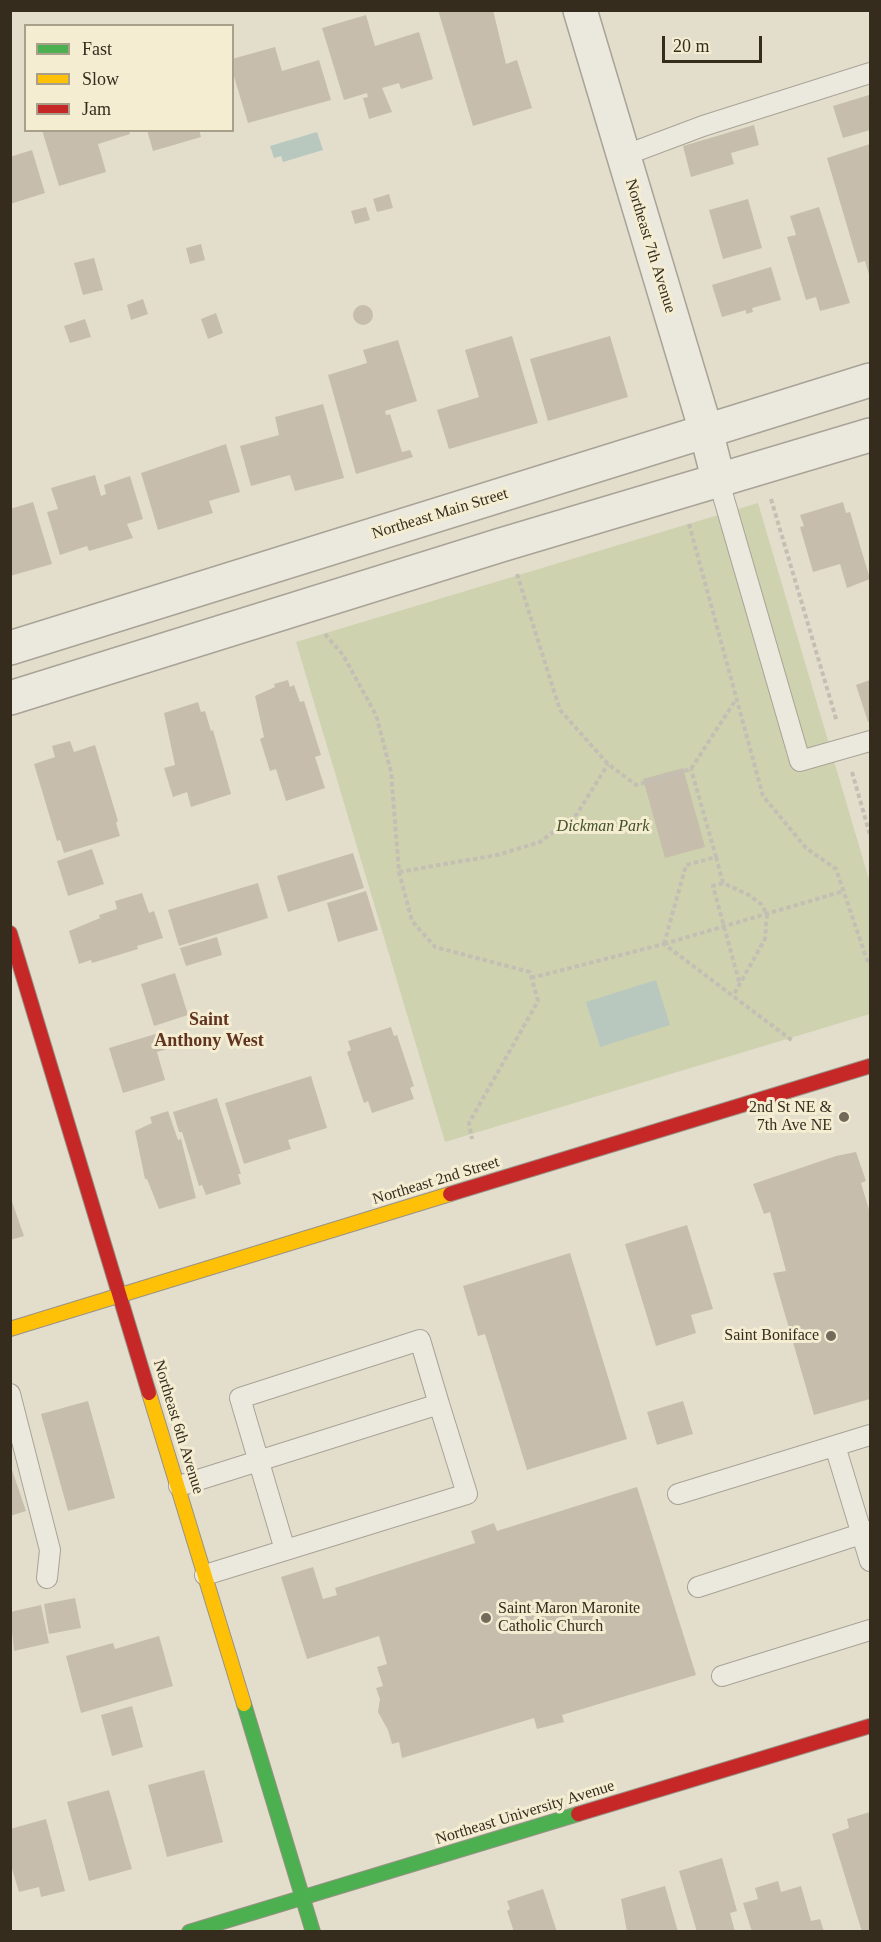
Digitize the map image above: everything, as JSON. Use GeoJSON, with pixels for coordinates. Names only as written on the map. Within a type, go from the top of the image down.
{"type":"FeatureCollection","features":[{"type":"Feature","properties":{"kind":"street","name":"Northeast 7th Avenue"},"geometry":{"type":"LineString","coordinates":[[580,10],[706,431],[719,482]]}},
{"type":"Feature","properties":{"kind":"street","name":"Northeast Main Street"},"geometry":{"type":"LineString","coordinates":[[10,648],[870,380]]}},
{"type":"Feature","properties":{"kind":"street"},"geometry":{"type":"LineString","coordinates":[[10,698],[501,545],[719,482],[870,435]]}},
{"type":"Feature","properties":{"kind":"street","name":"Northeast 6th Avenue"},"geometry":{"type":"LineString","coordinates":[[10,933],[313,1932]]}},
{"type":"Feature","properties":{"kind":"street","name":"Northeast 2nd Street"},"geometry":{"type":"LineString","coordinates":[[10,1329],[870,1066]]}},
{"type":"Feature","properties":{"kind":"street","name":"Northeast University Avenue"},"geometry":{"type":"LineString","coordinates":[[189,1932],[870,1726]]}},
{"type":"Feature","properties":{"kind":"lane"},"geometry":{"type":"LineString","coordinates":[[623,156],[703,126],[870,73]]}},
{"type":"Feature","properties":{"kind":"lane"},"geometry":{"type":"LineString","coordinates":[[719,482],[800,761],[870,741]]}},
{"type":"Feature","properties":{"kind":"lane"},"geometry":{"type":"LineString","coordinates":[[205,1575],[467,1494],[420,1340],[240,1398],[285,1550]]}},
{"type":"Feature","properties":{"kind":"lane"},"geometry":{"type":"LineString","coordinates":[[10,1394],[50,1550],[47,1578]]}},
{"type":"Feature","properties":{"kind":"lane"},"geometry":{"type":"LineString","coordinates":[[179,1486],[439,1404]]}},
{"type":"Feature","properties":{"kind":"lane"},"geometry":{"type":"LineString","coordinates":[[678,1494],[870,1435]]}},
{"type":"Feature","properties":{"kind":"lane"},"geometry":{"type":"LineString","coordinates":[[836,1446],[867,1533],[870,1561]]}},
{"type":"Feature","properties":{"kind":"lane"},"geometry":{"type":"LineString","coordinates":[[698,1587],[867,1533]]}},
{"type":"Feature","properties":{"kind":"lane"},"geometry":{"type":"LineString","coordinates":[[722,1676],[870,1630]]}},
{"type":"Feature","properties":{"kind":"path"},"geometry":{"type":"LineString","coordinates":[[768,490],[870,835]]}},
{"type":"Feature","properties":{"kind":"path"},"geometry":{"type":"LineString","coordinates":[[515,568],[561,710],[608,764],[636,785],[691,769],[736,700]]}},
{"type":"Feature","properties":{"kind":"path"},"geometry":{"type":"LineString","coordinates":[[321,629],[343,656],[375,716],[392,772],[399,872],[412,921],[435,946],[530,972],[538,1001],[469,1123],[472,1139]]}},
{"type":"Feature","properties":{"kind":"path"},"geometry":{"type":"LineString","coordinates":[[399,872],[497,855],[540,842],[577,814],[608,764]]}},
{"type":"Feature","properties":{"kind":"path"},"geometry":{"type":"LineString","coordinates":[[691,769],[723,883]]}},
{"type":"Feature","properties":{"kind":"path"},"geometry":{"type":"LineString","coordinates":[[664,944],[686,865],[716,857]]}},
{"type":"Feature","properties":{"kind":"path"},"geometry":{"type":"LineString","coordinates":[[733,996],[740,985],[765,939],[767,914],[761,904],[749,895],[723,883],[713,886],[740,985]]}},
{"type":"Feature","properties":{"kind":"path"},"geometry":{"type":"LineString","coordinates":[[531,978],[664,944],[844,891]]}},
{"type":"Feature","properties":{"kind":"path"},"geometry":{"type":"LineString","coordinates":[[664,944],[794,1042]]}},
{"type":"Feature","properties":{"kind":"green space","name":"Dickman Park"},"geometry":{"type":"Polygon","coordinates":[[[758,503],[870,883],[870,1014],[445,1142],[296,642],[758,503]]]}},
{"type":"Feature","properties":{"kind":"shaded area"},"geometry":{"type":"Polygon","coordinates":[[[317,132],[323,150],[283,162],[281,156],[274,158],[270,146],[317,132]]]}},
{"type":"Feature","properties":{"kind":"shaded area"},"geometry":{"type":"Polygon","coordinates":[[[656,980],[670,1025],[600,1047],[586,1002],[656,980]]]}},
{"type":"Feature","properties":{"kind":"building"},"geometry":{"type":"Polygon","coordinates":[[[438,10],[493,10],[506,64],[517,60],[532,108],[473,126],[438,10]]]}},
{"type":"Feature","properties":{"kind":"building"},"geometry":{"type":"Polygon","coordinates":[[[366,15],[375,46],[419,32],[433,79],[401,89],[399,83],[382,88],[392,112],[369,119],[363,98],[368,97],[367,93],[344,100],[322,28],[366,15]]]}},
{"type":"Feature","properties":{"kind":"building"},"geometry":{"type":"Polygon","coordinates":[[[275,47],[282,71],[319,60],[331,100],[248,123],[234,77],[234,58],[275,47]]]}},
{"type":"Feature","properties":{"kind":"building"},"geometry":{"type":"Polygon","coordinates":[[[869,95],[870,130],[843,138],[833,106],[869,95]]]}},
{"type":"Feature","properties":{"kind":"building"},"geometry":{"type":"Polygon","coordinates":[[[754,125],[759,145],[731,153],[734,164],[691,177],[683,146],[754,125]]]}},
{"type":"Feature","properties":{"kind":"building"},"geometry":{"type":"Polygon","coordinates":[[[43,132],[130,132],[130,134],[98,144],[106,172],[59,186],[43,132]]]}},
{"type":"Feature","properties":{"kind":"building"},"geometry":{"type":"Polygon","coordinates":[[[148,132],[200,132],[201,137],[153,151],[148,132]]]}},
{"type":"Feature","properties":{"kind":"building"},"geometry":{"type":"Polygon","coordinates":[[[870,144],[870,278],[865,261],[858,263],[827,158],[870,144]]]}},
{"type":"Feature","properties":{"kind":"building"},"geometry":{"type":"Polygon","coordinates":[[[32,150],[45,193],[10,204],[10,157],[32,150]]]}},
{"type":"Feature","properties":{"kind":"building"},"geometry":{"type":"Polygon","coordinates":[[[389,194],[393,208],[377,212],[373,199],[389,194]]]}},
{"type":"Feature","properties":{"kind":"building"},"geometry":{"type":"Polygon","coordinates":[[[748,199],[762,248],[723,259],[709,210],[748,199]]]}},
{"type":"Feature","properties":{"kind":"building"},"geometry":{"type":"Polygon","coordinates":[[[366,207],[370,220],[355,224],[351,211],[366,207]]]}},
{"type":"Feature","properties":{"kind":"building"},"geometry":{"type":"Polygon","coordinates":[[[819,207],[850,303],[820,311],[816,297],[806,300],[787,237],[796,235],[790,216],[819,207]]]}},
{"type":"Feature","properties":{"kind":"building"},"geometry":{"type":"Polygon","coordinates":[[[201,244],[205,260],[190,264],[186,248],[201,244]]]}},
{"type":"Feature","properties":{"kind":"building"},"geometry":{"type":"Polygon","coordinates":[[[94,258],[103,290],[83,295],[74,263],[94,258]]]}},
{"type":"Feature","properties":{"kind":"building"},"geometry":{"type":"Polygon","coordinates":[[[771,267],[781,300],[752,308],[753,312],[746,314],[746,310],[722,317],[712,285],[771,267]]]}},
{"type":"Feature","properties":{"kind":"building"},"geometry":{"type":"Polygon","coordinates":[[[143,299],[148,314],[131,320],[127,305],[143,299]]]}},
{"type":"Feature","properties":{"kind":"building"},"geometry":{"type":"Polygon","coordinates":[[[363,305],[370,308],[373,315],[370,322],[363,325],[356,322],[353,315],[356,308],[363,305]]]}},
{"type":"Feature","properties":{"kind":"building"},"geometry":{"type":"Polygon","coordinates":[[[216,313],[223,333],[208,339],[201,319],[216,313]]]}},
{"type":"Feature","properties":{"kind":"building"},"geometry":{"type":"Polygon","coordinates":[[[85,319],[91,337],[70,343],[64,326],[85,319]]]}},
{"type":"Feature","properties":{"kind":"building"},"geometry":{"type":"Polygon","coordinates":[[[512,336],[538,423],[449,449],[437,410],[479,397],[465,350],[512,336]]]}},
{"type":"Feature","properties":{"kind":"building"},"geometry":{"type":"Polygon","coordinates":[[[610,336],[628,397],[548,421],[530,359],[610,336]]]}},
{"type":"Feature","properties":{"kind":"building"},"geometry":{"type":"Polygon","coordinates":[[[398,340],[417,401],[385,411],[386,415],[390,414],[402,452],[410,450],[413,457],[356,474],[328,375],[367,363],[363,350],[398,340]]]}},
{"type":"Feature","properties":{"kind":"building"},"geometry":{"type":"Polygon","coordinates":[[[323,404],[344,478],[295,491],[290,475],[251,486],[240,446],[279,435],[275,417],[323,404]]]}},
{"type":"Feature","properties":{"kind":"building"},"geometry":{"type":"Polygon","coordinates":[[[226,444],[240,492],[209,501],[213,513],[158,530],[141,473],[226,444]]]}},
{"type":"Feature","properties":{"kind":"building"},"geometry":{"type":"Polygon","coordinates":[[[95,475],[101,496],[106,494],[104,485],[130,476],[143,519],[127,524],[133,538],[89,551],[87,546],[60,555],[47,512],[58,509],[51,488],[95,475]]]}},
{"type":"Feature","properties":{"kind":"building"},"geometry":{"type":"Polygon","coordinates":[[[33,502],[52,564],[10,576],[10,509],[33,502]]]}},
{"type":"Feature","properties":{"kind":"building"},"geometry":{"type":"Polygon","coordinates":[[[843,502],[846,513],[850,512],[870,579],[847,588],[840,564],[813,572],[800,527],[804,526],[800,515],[843,502]]]}},
{"type":"Feature","properties":{"kind":"building"},"geometry":{"type":"Polygon","coordinates":[[[288,680],[290,687],[294,685],[300,702],[304,701],[321,755],[315,757],[325,788],[286,801],[276,769],[270,771],[260,739],[264,737],[255,696],[275,687],[274,684],[288,680]]]}},
{"type":"Feature","properties":{"kind":"building"},"geometry":{"type":"Polygon","coordinates":[[[870,680],[870,721],[868,722],[856,685],[870,680]]]}},
{"type":"Feature","properties":{"kind":"building"},"geometry":{"type":"Polygon","coordinates":[[[198,702],[201,712],[205,711],[211,731],[213,730],[231,794],[191,807],[187,792],[173,797],[164,768],[175,765],[164,713],[198,702]]]}},
{"type":"Feature","properties":{"kind":"building"},"geometry":{"type":"Polygon","coordinates":[[[70,741],[74,752],[95,745],[118,821],[116,823],[120,836],[64,853],[60,840],[57,841],[34,764],[55,757],[52,746],[70,741]]]}},
{"type":"Feature","properties":{"kind":"building"},"geometry":{"type":"Polygon","coordinates":[[[683,768],[705,847],[665,858],[643,779],[683,768]]]}},
{"type":"Feature","properties":{"kind":"building"},"geometry":{"type":"Polygon","coordinates":[[[92,849],[104,884],[68,896],[57,861],[92,849]]]}},
{"type":"Feature","properties":{"kind":"building"},"geometry":{"type":"Polygon","coordinates":[[[353,853],[364,888],[288,912],[277,876],[353,853]]]}},
{"type":"Feature","properties":{"kind":"building"},"geometry":{"type":"Polygon","coordinates":[[[258,883],[268,918],[179,946],[168,910],[258,883]]]}},
{"type":"Feature","properties":{"kind":"building"},"geometry":{"type":"Polygon","coordinates":[[[366,891],[378,930],[338,942],[327,903],[366,891]]]}},
{"type":"Feature","properties":{"kind":"building"},"geometry":{"type":"Polygon","coordinates":[[[142,893],[149,913],[154,911],[163,938],[137,946],[138,949],[92,963],[91,960],[79,964],[69,931],[100,918],[99,915],[117,909],[115,901],[142,893]]]}},
{"type":"Feature","properties":{"kind":"building"},"geometry":{"type":"Polygon","coordinates":[[[217,937],[222,955],[186,966],[180,948],[217,937]]]}},
{"type":"Feature","properties":{"kind":"building"},"geometry":{"type":"Polygon","coordinates":[[[175,973],[188,1015],[154,1026],[141,984],[175,973]]]}},
{"type":"Feature","properties":{"kind":"building"},"geometry":{"type":"Polygon","coordinates":[[[391,1027],[394,1036],[397,1035],[414,1086],[410,1088],[414,1099],[372,1113],[368,1101],[364,1103],[347,1052],[351,1050],[348,1041],[391,1027]]]}},
{"type":"Feature","properties":{"kind":"building"},"geometry":{"type":"Polygon","coordinates":[[[162,1032],[167,1049],[157,1052],[165,1080],[123,1093],[109,1048],[162,1032]]]}},
{"type":"Feature","properties":{"kind":"building"},"geometry":{"type":"Polygon","coordinates":[[[311,1076],[327,1128],[288,1140],[291,1149],[244,1164],[225,1103],[311,1076]]]}},
{"type":"Feature","properties":{"kind":"building"},"geometry":{"type":"Polygon","coordinates":[[[217,1098],[241,1174],[238,1174],[241,1184],[206,1195],[202,1185],[199,1186],[182,1132],[179,1132],[173,1112],[217,1098]]]}},
{"type":"Feature","properties":{"kind":"building"},"geometry":{"type":"Polygon","coordinates":[[[168,1111],[178,1140],[181,1139],[196,1198],[159,1209],[147,1179],[145,1179],[135,1131],[152,1123],[150,1117],[168,1111]]]}},
{"type":"Feature","properties":{"kind":"building","name":"Saint Boniface"},"geometry":{"type":"Polygon","coordinates":[[[856,1152],[866,1181],[861,1183],[870,1213],[870,1399],[814,1415],[773,1273],[786,1271],[770,1212],[764,1214],[753,1184],[836,1156],[856,1152]]]}},
{"type":"Feature","properties":{"kind":"building"},"geometry":{"type":"Polygon","coordinates":[[[10,1196],[24,1236],[10,1240],[10,1196]]]}},
{"type":"Feature","properties":{"kind":"building"},"geometry":{"type":"Polygon","coordinates":[[[687,1225],[713,1309],[691,1315],[696,1333],[656,1346],[625,1244],[687,1225]]]}},
{"type":"Feature","properties":{"kind":"building"},"geometry":{"type":"Polygon","coordinates":[[[570,1253],[627,1439],[527,1470],[485,1334],[478,1336],[463,1286],[570,1253]]]}},
{"type":"Feature","properties":{"kind":"building"},"geometry":{"type":"Polygon","coordinates":[[[88,1401],[115,1498],[68,1511],[41,1414],[88,1401]]]}},
{"type":"Feature","properties":{"kind":"building"},"geometry":{"type":"Polygon","coordinates":[[[683,1401],[693,1434],[657,1445],[647,1412],[683,1401]]]}},
{"type":"Feature","properties":{"kind":"building"},"geometry":{"type":"Polygon","coordinates":[[[10,1464],[26,1511],[10,1516],[10,1464]]]}},
{"type":"Feature","properties":{"kind":"building","name":"Saint Maron Maronite Catholic Church"},"geometry":{"type":"Polygon","coordinates":[[[637,1487],[696,1675],[562,1715],[564,1722],[537,1729],[534,1718],[402,1758],[399,1742],[392,1744],[388,1730],[378,1712],[380,1699],[376,1688],[383,1686],[377,1667],[387,1664],[379,1636],[307,1659],[281,1577],[313,1567],[323,1599],[337,1595],[335,1588],[475,1543],[471,1531],[494,1523],[497,1531],[637,1487]]]}},
{"type":"Feature","properties":{"kind":"building"},"geometry":{"type":"Polygon","coordinates":[[[75,1598],[81,1628],[49,1634],[44,1604],[75,1598]]]}},
{"type":"Feature","properties":{"kind":"building"},"geometry":{"type":"Polygon","coordinates":[[[41,1605],[49,1643],[14,1651],[10,1612],[41,1605]]]}},
{"type":"Feature","properties":{"kind":"building"},"geometry":{"type":"Polygon","coordinates":[[[159,1636],[173,1686],[81,1713],[66,1656],[113,1643],[115,1649],[159,1636]]]}},
{"type":"Feature","properties":{"kind":"building"},"geometry":{"type":"Polygon","coordinates":[[[132,1706],[143,1747],[112,1756],[101,1715],[132,1706]]]}},
{"type":"Feature","properties":{"kind":"building"},"geometry":{"type":"Polygon","coordinates":[[[204,1770],[223,1842],[167,1857],[148,1785],[204,1770]]]}},
{"type":"Feature","properties":{"kind":"building"},"geometry":{"type":"Polygon","coordinates":[[[109,1790],[132,1869],[89,1881],[67,1802],[109,1790]]]}},
{"type":"Feature","properties":{"kind":"building"},"geometry":{"type":"Polygon","coordinates":[[[870,1812],[870,1932],[862,1932],[832,1834],[849,1828],[847,1819],[870,1812]]]}},
{"type":"Feature","properties":{"kind":"building"},"geometry":{"type":"Polygon","coordinates":[[[46,1819],[65,1891],[41,1897],[39,1887],[19,1892],[10,1862],[10,1829],[46,1819]]]}},
{"type":"Feature","properties":{"kind":"building"},"geometry":{"type":"Polygon","coordinates":[[[722,1858],[737,1911],[730,1913],[735,1932],[697,1932],[679,1871],[722,1858]]]}},
{"type":"Feature","properties":{"kind":"building"},"geometry":{"type":"Polygon","coordinates":[[[778,1881],[781,1892],[801,1886],[811,1921],[820,1919],[824,1932],[752,1932],[743,1903],[758,1899],[755,1888],[778,1881]]]}},
{"type":"Feature","properties":{"kind":"building"},"geometry":{"type":"Polygon","coordinates":[[[665,1886],[678,1932],[627,1932],[621,1899],[665,1886]]]}},
{"type":"Feature","properties":{"kind":"building"},"geometry":{"type":"Polygon","coordinates":[[[543,1889],[557,1932],[514,1932],[507,1911],[510,1909],[507,1901],[543,1889]]]}},
{"type":"Feature","properties":{"kind":"traffic: fast"},"geometry":{"type":"LineString","coordinates":[[244,1704],[313,1932]]}},
{"type":"Feature","properties":{"kind":"traffic: fast"},"geometry":{"type":"LineString","coordinates":[[189,1932],[578,1814]]}},
{"type":"Feature","properties":{"kind":"traffic: slow"},"geometry":{"type":"LineString","coordinates":[[10,1329],[450,1194]]}},
{"type":"Feature","properties":{"kind":"traffic: slow"},"geometry":{"type":"LineString","coordinates":[[149,1393],[244,1704]]}},
{"type":"Feature","properties":{"kind":"traffic: jam"},"geometry":{"type":"LineString","coordinates":[[10,933],[149,1393]]}},
{"type":"Feature","properties":{"kind":"traffic: jam"},"geometry":{"type":"LineString","coordinates":[[450,1194],[870,1066]]}},
{"type":"Feature","properties":{"kind":"traffic: jam"},"geometry":{"type":"LineString","coordinates":[[578,1814],[870,1726]]}},
{"type":"Feature","properties":{"kind":"place","name":"2nd St NE & 7th Ave NE"},"geometry":{"type":"Point","coordinates":[844,1117]}},
{"type":"Feature","properties":{"kind":"place","name":"Saint Boniface"},"geometry":{"type":"Point","coordinates":[831,1336]}},
{"type":"Feature","properties":{"kind":"place","name":"Saint Maron Maronite Catholic Church"},"geometry":{"type":"Point","coordinates":[486,1618]}},
{"type":"Feature","properties":{"kind":"district","name":"Saint Anthony West"},"geometry":{"type":"Point","coordinates":[209,1030]}}]}
